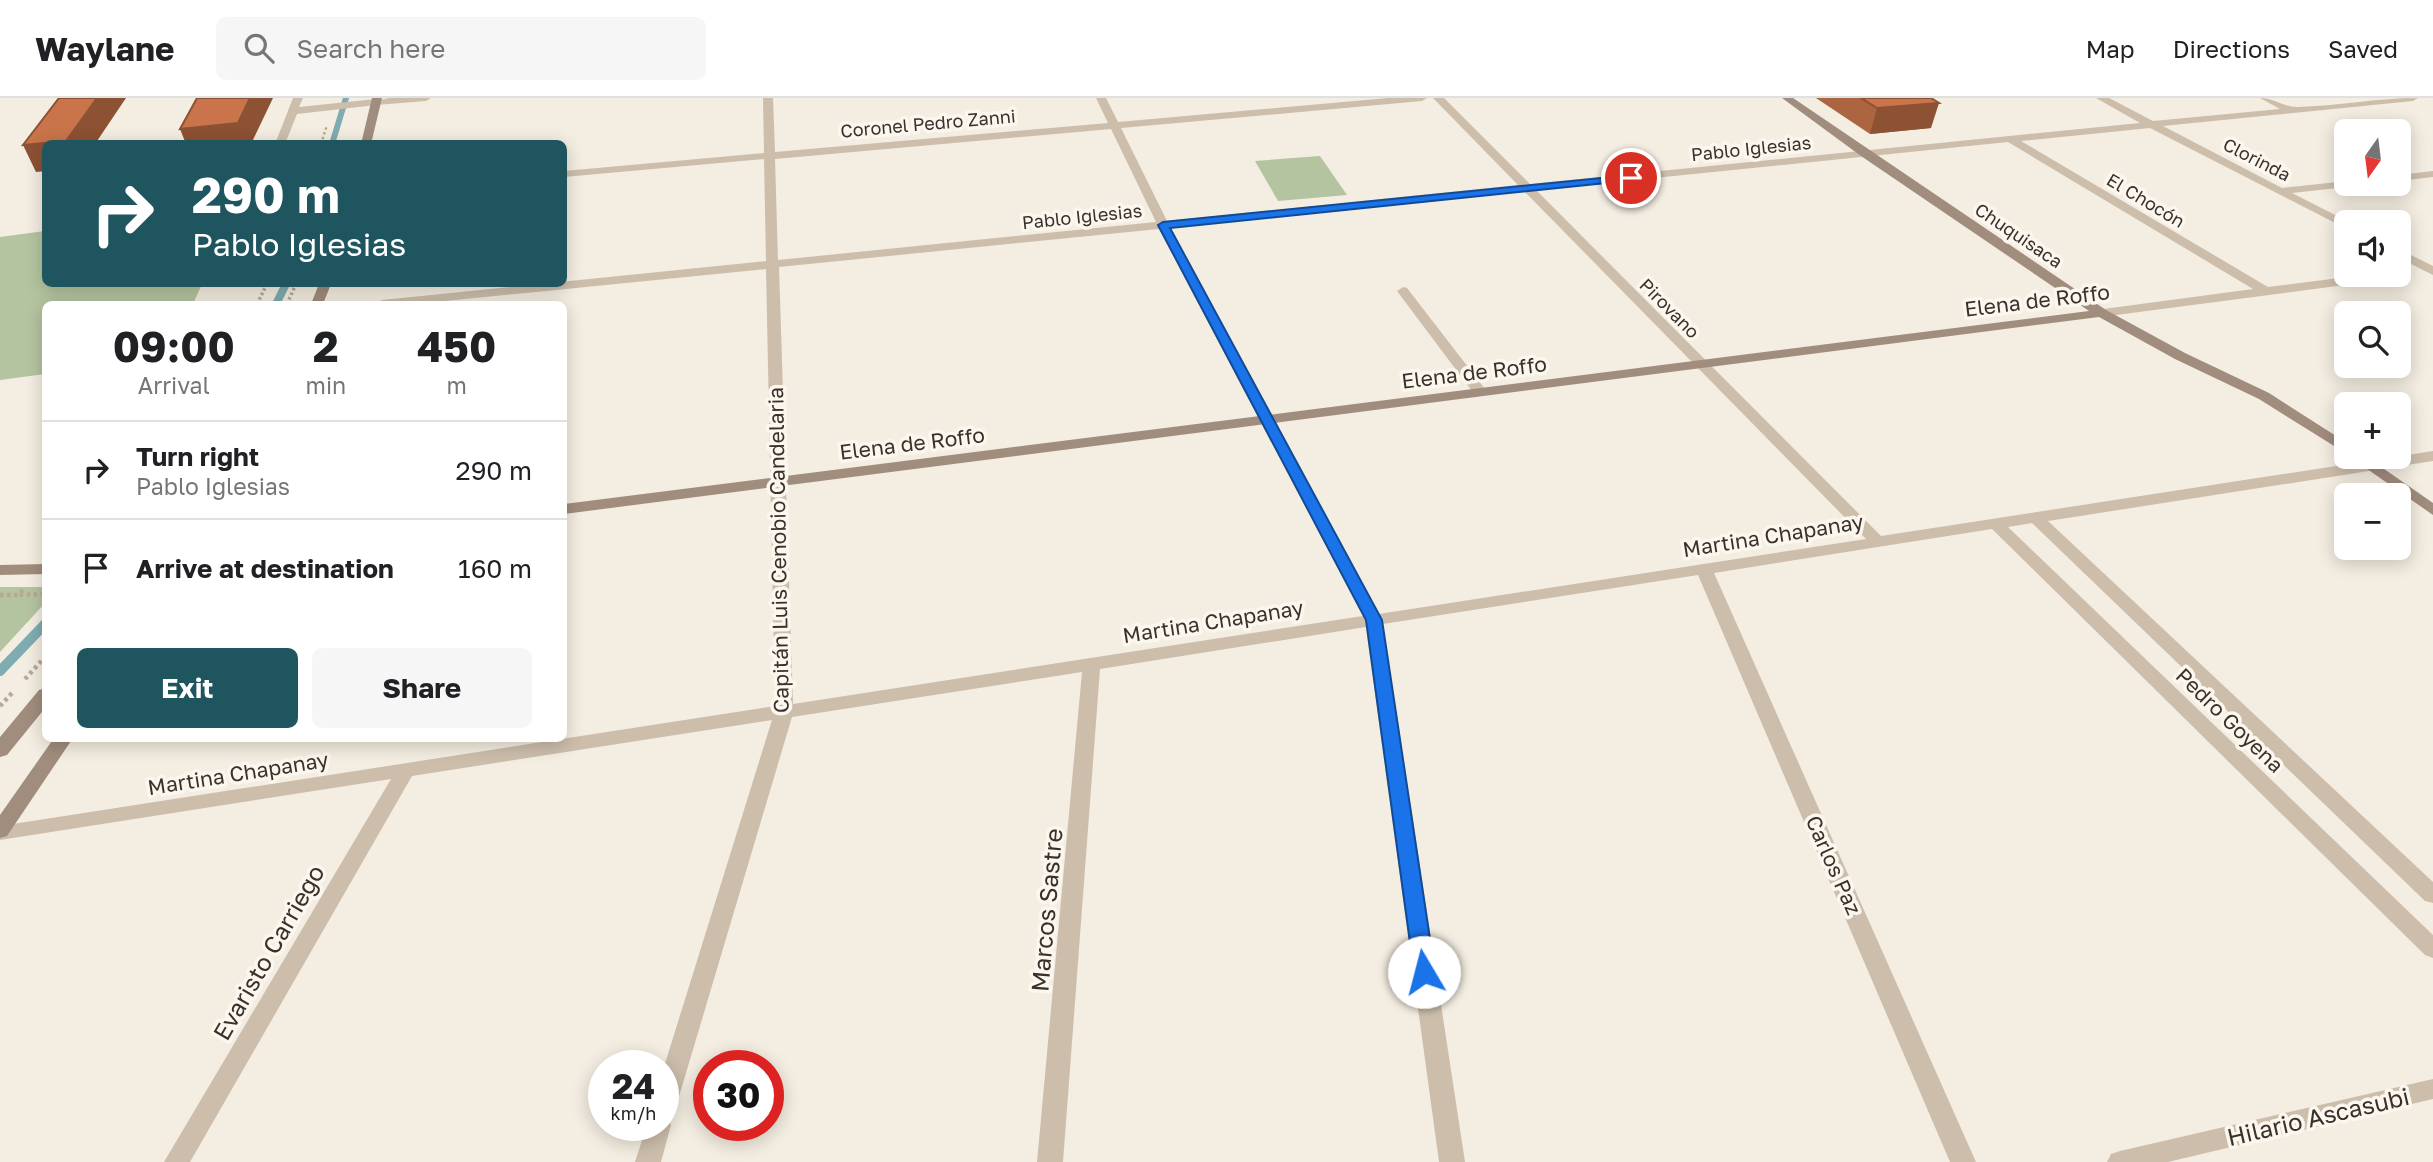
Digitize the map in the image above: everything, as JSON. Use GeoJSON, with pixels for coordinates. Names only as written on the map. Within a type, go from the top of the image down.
{"type":"FeatureCollection","features":[{"type":"Feature","properties":{"kind":"street"},"geometry":{"type":"LineString","coordinates":[[282,140],[298,98]]}},
{"type":"Feature","properties":{"kind":"street"},"geometry":{"type":"LineString","coordinates":[[293,111],[376,100],[426,98]]}},
{"type":"Feature","properties":{"kind":"street","name":"Capitán Luis Cenobio Candelaria"},"geometry":{"type":"LineString","coordinates":[[679,1057],[784,711],[768,98]]}},
{"type":"Feature","properties":{"kind":"street"},"geometry":{"type":"LineString","coordinates":[[1101,98],[1163,225],[1374,620],[1451,1162]]}},
{"type":"Feature","properties":{"kind":"street","name":"Coronel Pedro Zanni"},"geometry":{"type":"LineString","coordinates":[[567,174],[1422,98]]}},
{"type":"Feature","properties":{"kind":"street","name":"Pirovano"},"geometry":{"type":"LineString","coordinates":[[1438,98],[1877,541]]}},
{"type":"Feature","properties":{"kind":"street","name":"Chuquisaca"},"geometry":{"type":"LineString","coordinates":[[1787,98],[1865,154],[2101,313],[2180,356],[2264,396],[2334,442]]}},
{"type":"Feature","properties":{"kind":"street","name":"Clorinda"},"geometry":{"type":"LineString","coordinates":[[2101,98],[2334,219]]}},
{"type":"Feature","properties":{"kind":"street"},"geometry":{"type":"LineString","coordinates":[[2265,98],[2291,110]]}},
{"type":"Feature","properties":{"kind":"street","name":"Pablo Iglesias"},"geometry":{"type":"LineString","coordinates":[[567,286],[2413,98]]}},
{"type":"Feature","properties":{"kind":"street"},"geometry":{"type":"LineString","coordinates":[[367,140],[376,100]]}},
{"type":"Feature","properties":{"kind":"street","name":"El Chocón"},"geometry":{"type":"LineString","coordinates":[[2010,139],[2265,291]]}},
{"type":"Feature","properties":{"kind":"street"},"geometry":{"type":"LineString","coordinates":[[2412,176],[2433,174]]}},
{"type":"Feature","properties":{"kind":"street"},"geometry":{"type":"LineString","coordinates":[[2280,191],[2334,185]]}},
{"type":"Feature","properties":{"kind":"street"},"geometry":{"type":"LineString","coordinates":[[2411,259],[2432,270]]}},
{"type":"Feature","properties":{"kind":"street"},"geometry":{"type":"LineString","coordinates":[[2411,272],[2432,270]]}},
{"type":"Feature","properties":{"kind":"street","name":"Elena de Roffo"},"geometry":{"type":"LineString","coordinates":[[567,509],[2334,282]]}},
{"type":"Feature","properties":{"kind":"street","name":"Pablo Iglesias"},"geometry":{"type":"LineString","coordinates":[[412,301],[552,287]]}},
{"type":"Feature","properties":{"kind":"street"},"geometry":{"type":"LineString","coordinates":[[1403,291],[1480,392]]}},
{"type":"Feature","properties":{"kind":"street","name":"Martina Chapanay"},"geometry":{"type":"LineString","coordinates":[[2411,458],[2433,456]]}},
{"type":"Feature","properties":{"kind":"street","name":"Martina Chapanay"},"geometry":{"type":"LineString","coordinates":[[0,832],[1996,524],[2334,466]]}},
{"type":"Feature","properties":{"kind":"street"},"geometry":{"type":"LineString","coordinates":[[2375,469],[2433,510]]}},
{"type":"Feature","properties":{"kind":"street","name":"Pedro Goyena"},"geometry":{"type":"LineString","coordinates":[[2035,517],[2433,895]]}},
{"type":"Feature","properties":{"kind":"street","name":"Pedro Goyena"},"geometry":{"type":"LineString","coordinates":[[1996,524],[2433,949]]}},
{"type":"Feature","properties":{"kind":"street"},"geometry":{"type":"LineString","coordinates":[[0,570],[42,569]]}},
{"type":"Feature","properties":{"kind":"street","name":"Carlos Paz"},"geometry":{"type":"LineString","coordinates":[[1704,569],[1963,1162]]}},
{"type":"Feature","properties":{"kind":"street","name":"Marcos Sastre"},"geometry":{"type":"LineString","coordinates":[[1050,1162],[1091,663]]}},
{"type":"Feature","properties":{"kind":"street"},"geometry":{"type":"LineString","coordinates":[[0,750],[42,699]]}},
{"type":"Feature","properties":{"kind":"street"},"geometry":{"type":"LineString","coordinates":[[0,832],[62,742]]}},
{"type":"Feature","properties":{"kind":"street","name":"Evaristo Carriego"},"geometry":{"type":"LineString","coordinates":[[177,1162],[406,769]]}},
{"type":"Feature","properties":{"kind":"street","name":"Hilario Ascasubi"},"geometry":{"type":"LineString","coordinates":[[2120,1162],[2433,1089]]}},
{"type":"Feature","properties":{"kind":"street"},"geometry":{"type":"LineString","coordinates":[[648,1162],[654,1141]]}},
{"type":"Feature","properties":{"kind":"path"},"geometry":{"type":"LineString","coordinates":[[0,595],[19,595]]}},
{"type":"Feature","properties":{"kind":"green space"},"geometry":{"type":"Polygon","coordinates":[[[1320,156],[1347,195],[1278,201],[1255,161],[1320,156]]]}},
{"type":"Feature","properties":{"kind":"green space"},"geometry":{"type":"Polygon","coordinates":[[[42,231],[42,287],[201,287],[194,301],[42,301],[42,374],[0,380],[0,237],[42,231]]]}},
{"type":"Feature","properties":{"kind":"green space"},"geometry":{"type":"Polygon","coordinates":[[[0,587],[42,587],[42,606],[0,652],[0,587]]]}},
{"type":"Feature","properties":{"kind":"building"},"geometry":{"type":"Polygon","coordinates":[[[59,98],[97,98],[67,140],[42,140],[42,143],[23,145],[59,98]]]}},
{"type":"Feature","properties":{"kind":"building"},"geometry":{"type":"Polygon","coordinates":[[[197,98],[250,98],[238,123],[180,129],[197,98]]]}},
{"type":"Feature","properties":{"kind":"building"},"geometry":{"type":"Polygon","coordinates":[[[1861,98],[1931,98],[1939,103],[1877,108],[1861,98]]]}},
{"type":"Feature","properties":{"kind":"waterway"},"geometry":{"type":"LineString","coordinates":[[333,140],[346,98]]}},
{"type":"Feature","properties":{"kind":"waterway"},"geometry":{"type":"LineString","coordinates":[[278,301],[284,287]]}},
{"type":"Feature","properties":{"kind":"waterway"},"geometry":{"type":"LineString","coordinates":[[0,671],[42,627]]}},
{"type":"Feature","properties":{"kind":"route"},"geometry":{"type":"LineString","coordinates":[[1424,972],[1374,620],[1163,225],[1631,178]]}}]}
